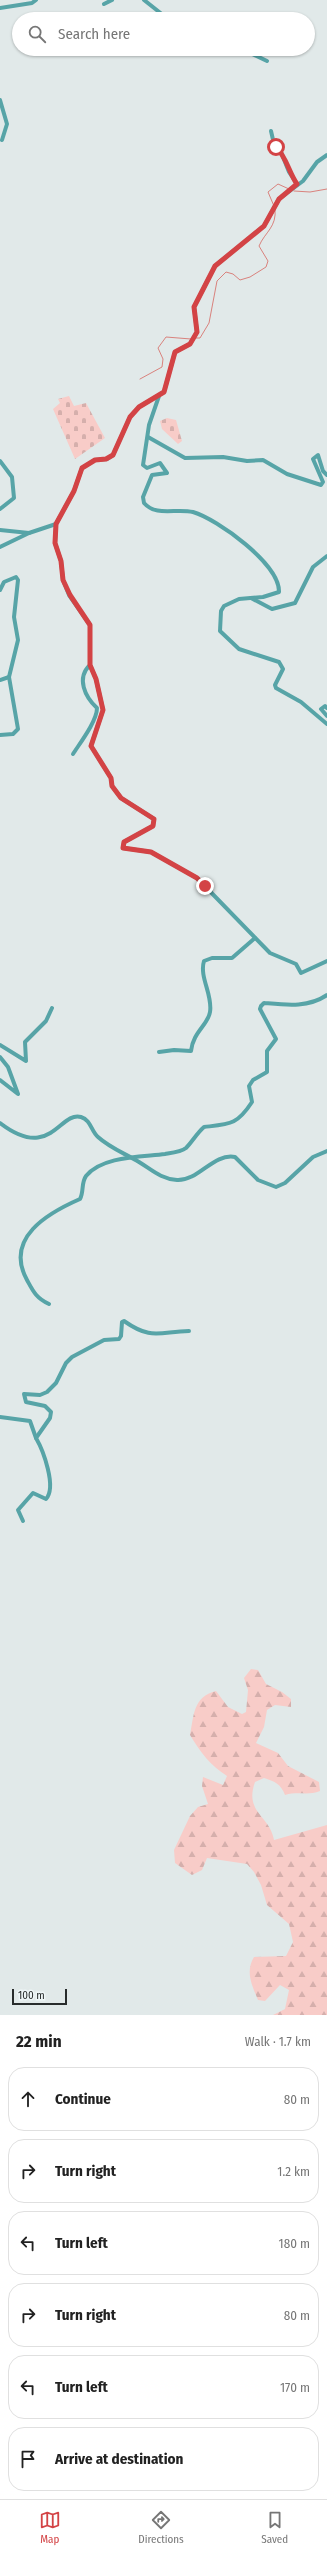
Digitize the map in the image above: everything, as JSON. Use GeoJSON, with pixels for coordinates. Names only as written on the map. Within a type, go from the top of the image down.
{"type":"FeatureCollection","features":[{"type":"Feature","properties":{"kind":"street"},"geometry":{"type":"LineString","coordinates":[[0,8],[32,3],[36,0]]}},
{"type":"Feature","properties":{"kind":"street"},"geometry":{"type":"LineString","coordinates":[[105,0],[104,4],[112,0]]}},
{"type":"Feature","properties":{"kind":"street"},"geometry":{"type":"LineString","coordinates":[[144,0],[159,12]]}},
{"type":"Feature","properties":{"kind":"street"},"geometry":{"type":"LineString","coordinates":[[257,56],[267,61]]}},
{"type":"Feature","properties":{"kind":"street"},"geometry":{"type":"LineString","coordinates":[[0,100],[7,124],[2,140]]}},
{"type":"Feature","properties":{"kind":"street"},"geometry":{"type":"LineString","coordinates":[[271,131],[274,144],[281,152],[288,172],[297,184]]}},
{"type":"Feature","properties":{"kind":"street"},"geometry":{"type":"LineString","coordinates":[[327,155],[317,162],[303,181],[288,191],[275,205],[264,226],[213,269],[194,307],[197,326],[195,335],[190,344],[175,352],[166,387],[159,396],[149,425],[143,465],[147,468],[160,463],[167,473],[152,475],[143,497],[144,503],[156,512],[178,510],[195,513],[232,534],[256,553],[269,567],[279,592],[276,595],[239,599],[222,607],[220,631],[239,649],[279,662],[283,669],[275,685],[276,688],[301,702],[327,724]]}},
{"type":"Feature","properties":{"kind":"street"},"geometry":{"type":"LineString","coordinates":[[159,396],[139,407],[130,417],[113,455],[106,459],[95,460],[82,468],[74,491],[56,524],[55,543],[61,561],[63,580],[70,595],[90,625],[90,665],[96,679],[103,710],[91,746],[111,778],[112,786],[121,798],[154,819],[153,826],[124,842],[123,848],[151,852],[197,878],[270,953],[296,964],[301,973],[327,961]]}},
{"type":"Feature","properties":{"kind":"street"},"geometry":{"type":"LineString","coordinates":[[148,437],[185,458],[223,457],[247,461],[263,460],[287,474],[321,485],[323,482],[313,459],[318,455],[323,471],[327,475]]}},
{"type":"Feature","properties":{"kind":"street"},"geometry":{"type":"LineString","coordinates":[[0,461],[12,477],[14,498],[0,509]]}},
{"type":"Feature","properties":{"kind":"street"},"geometry":{"type":"LineString","coordinates":[[0,547],[29,533],[56,524]]}},
{"type":"Feature","properties":{"kind":"street"},"geometry":{"type":"LineString","coordinates":[[0,530],[29,533]]}},
{"type":"Feature","properties":{"kind":"street"},"geometry":{"type":"LineString","coordinates":[[251,598],[272,609],[295,603],[313,567],[327,556]]}},
{"type":"Feature","properties":{"kind":"street"},"geometry":{"type":"LineString","coordinates":[[0,590],[4,582],[16,577],[18,580],[14,617],[18,640],[9,677],[18,729],[13,734],[0,735]]}},
{"type":"Feature","properties":{"kind":"street"},"geometry":{"type":"LineString","coordinates":[[73,754],[85,739],[89,725],[97,714],[97,708],[85,694],[82,683],[85,669],[90,665]]}},
{"type":"Feature","properties":{"kind":"street"},"geometry":{"type":"LineString","coordinates":[[0,680],[9,677]]}},
{"type":"Feature","properties":{"kind":"street"},"geometry":{"type":"LineString","coordinates":[[327,708],[325,706],[321,709],[327,716]]}},
{"type":"Feature","properties":{"kind":"street"},"geometry":{"type":"LineString","coordinates":[[159,1052],[174,1050],[191,1051],[195,1036],[210,1014],[211,1000],[202,967],[204,961],[212,958],[232,958],[255,938]]}},
{"type":"Feature","properties":{"kind":"street"},"geometry":{"type":"LineString","coordinates":[[49,1304],[41,1301],[31,1290],[22,1269],[20,1254],[30,1229],[57,1208],[80,1199],[82,1185],[88,1174],[106,1164],[127,1157],[139,1158],[176,1152],[186,1148],[204,1127],[232,1124],[239,1119],[252,1102],[249,1086],[253,1080],[266,1072],[267,1051],[276,1039],[260,1009],[261,1006],[264,1003],[293,1005],[317,1002],[327,995]]}},
{"type":"Feature","properties":{"kind":"street"},"geometry":{"type":"LineString","coordinates":[[0,1045],[26,1061],[25,1042],[46,1021],[52,1008]]}},
{"type":"Feature","properties":{"kind":"street"},"geometry":{"type":"LineString","coordinates":[[0,1057],[8,1067],[18,1094],[0,1080]]}},
{"type":"Feature","properties":{"kind":"street"},"geometry":{"type":"LineString","coordinates":[[0,1123],[14,1131],[35,1138],[52,1134],[67,1119],[75,1116],[82,1118],[88,1121],[99,1138],[127,1157],[138,1161],[160,1176],[177,1180],[188,1178],[223,1158],[235,1157],[258,1180],[276,1187],[295,1175],[313,1156],[327,1151]]}},
{"type":"Feature","properties":{"kind":"street"},"geometry":{"type":"LineString","coordinates":[[36,1438],[50,1418],[50,1412],[45,1406],[26,1402],[23,1397],[24,1394],[40,1395],[47,1392],[56,1383],[66,1362],[72,1357],[104,1340],[119,1339],[121,1336],[122,1322],[124,1321],[139,1332],[150,1334],[189,1331]]}},
{"type":"Feature","properties":{"kind":"street"},"geometry":{"type":"LineString","coordinates":[[0,1417],[30,1421],[36,1438],[44,1450],[49,1474],[48,1497],[43,1498],[37,1493],[33,1493],[25,1500],[18,1510],[23,1521]]}},
{"type":"Feature","properties":{"kind":"green space"},"geometry":{"type":"Polygon","coordinates":[[[69,396],[74,406],[86,403],[105,438],[75,459],[53,409],[60,403],[58,399],[69,396]]]}},
{"type":"Feature","properties":{"kind":"green space"},"geometry":{"type":"Polygon","coordinates":[[[167,418],[176,420],[182,441],[178,444],[162,429],[160,421],[167,418]]]}},
{"type":"Feature","properties":{"kind":"green space"},"geometry":{"type":"Polygon","coordinates":[[[251,1669],[258,1670],[266,1684],[282,1692],[291,1699],[291,1707],[275,1705],[267,1710],[264,1727],[256,1743],[278,1753],[288,1766],[319,1782],[320,1791],[285,1795],[277,1784],[264,1778],[255,1782],[252,1792],[255,1807],[268,1825],[274,1840],[327,1825],[327,2015],[273,2015],[285,2009],[289,1990],[280,1985],[265,2001],[258,2000],[250,1978],[250,1968],[254,1957],[286,1956],[293,1942],[289,1924],[267,1905],[261,1885],[254,1872],[247,1864],[207,1858],[202,1870],[192,1875],[175,1863],[174,1850],[190,1816],[198,1807],[208,1804],[202,1786],[203,1777],[223,1785],[227,1776],[206,1758],[190,1735],[196,1708],[203,1698],[216,1691],[228,1707],[242,1714],[246,1712],[248,1690],[244,1678],[251,1669]]]}},
{"type":"Feature","properties":{"kind":"waterway"},"geometry":{"type":"LineString","coordinates":[[274,206],[268,192],[278,184],[289,189]]}},
{"type":"Feature","properties":{"kind":"waterway"},"geometry":{"type":"LineString","coordinates":[[294,191],[310,192],[327,189]]}},
{"type":"Feature","properties":{"kind":"waterway"},"geometry":{"type":"LineString","coordinates":[[194,338],[200,338],[209,323],[217,281],[226,272],[233,274],[240,280],[250,277],[266,267],[268,261],[259,246],[272,225],[275,209]]}},
{"type":"Feature","properties":{"kind":"waterway"},"geometry":{"type":"LineString","coordinates":[[140,379],[162,367],[163,359],[158,348],[166,337],[191,339]]}},
{"type":"Feature","properties":{"kind":"route"},"geometry":{"type":"LineString","coordinates":[[205,886],[197,878],[178,869],[151,852],[123,848],[124,842],[153,826],[154,819],[140,808],[121,798],[112,786],[111,778],[91,746],[92,740],[101,722],[103,710],[96,679],[90,665],[90,625],[87,618],[70,595],[63,580],[61,561],[55,543],[56,524],[76,487],[77,479],[82,468],[86,464],[95,460],[106,459],[113,455],[127,422],[134,411],[164,392],[175,352],[190,344],[197,332],[194,307],[215,266],[231,255],[264,226],[279,199],[297,184],[288,172],[285,159],[276,147]]}}]}
